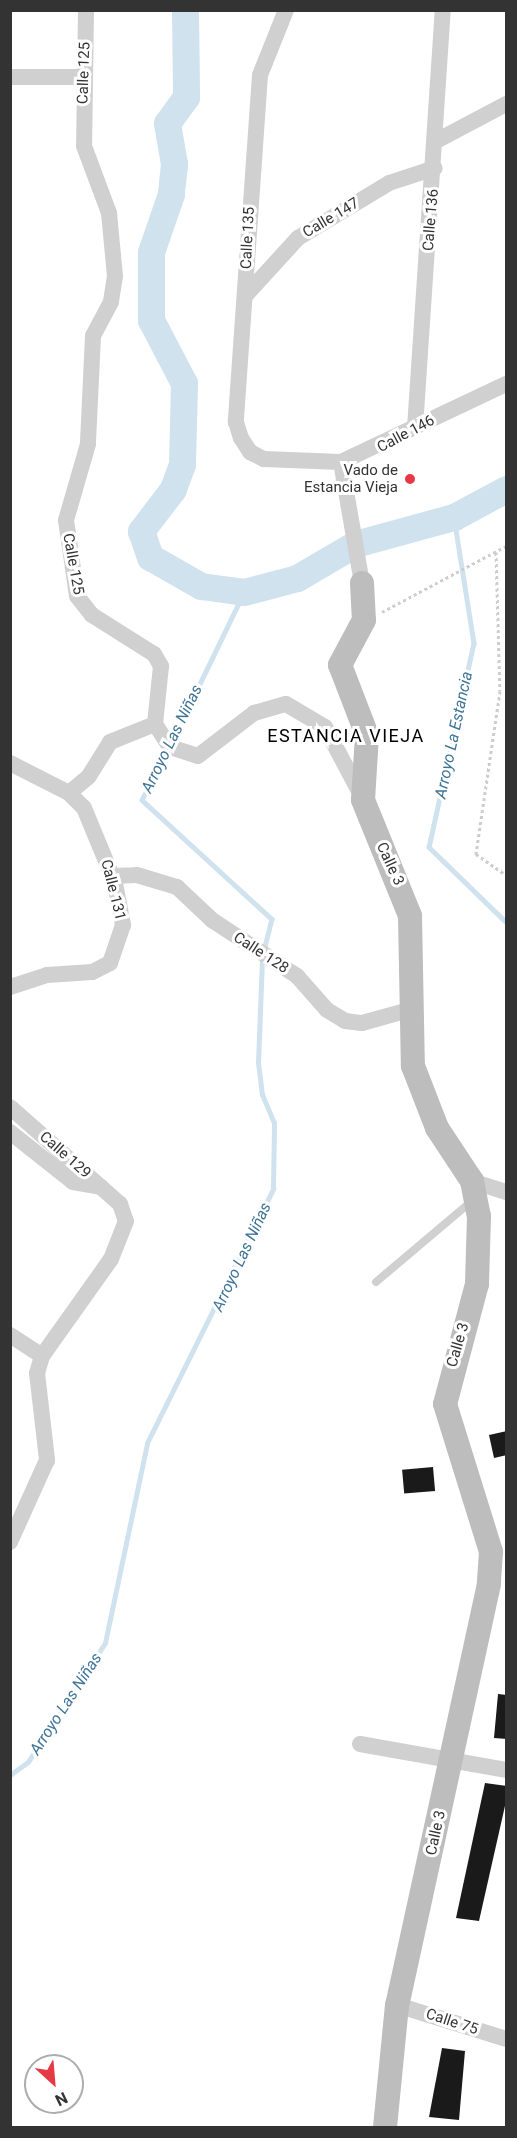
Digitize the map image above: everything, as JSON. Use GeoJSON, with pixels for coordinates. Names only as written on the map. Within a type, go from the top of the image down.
{"type":"FeatureCollection","features":[{"type":"Feature","properties":{"kind":"street","name":"Calle 125"},"geometry":{"type":"LineString","coordinates":[[86,10],[82,77],[84,146],[109,213],[115,276],[111,302],[93,336],[88,444],[66,520],[70,561],[81,604],[154,654],[161,666],[155,724]]}},
{"type":"Feature","properties":{"kind":"street","name":"Calle 135"},"geometry":{"type":"LineString","coordinates":[[264,459],[250,452],[236,422],[260,75],[286,10]]}},
{"type":"Feature","properties":{"kind":"street","name":"Calle 136"},"geometry":{"type":"LineString","coordinates":[[415,429],[438,140],[443,10]]}},
{"type":"Feature","properties":{"kind":"street"},"geometry":{"type":"LineString","coordinates":[[10,77],[82,77]]}},
{"type":"Feature","properties":{"kind":"street"},"geometry":{"type":"LineString","coordinates":[[438,140],[507,104]]}},
{"type":"Feature","properties":{"kind":"street","name":"Calle 147"},"geometry":{"type":"LineString","coordinates":[[244,296],[298,238],[389,183],[435,168]]}},
{"type":"Feature","properties":{"kind":"street","name":"Calle 146"},"geometry":{"type":"LineString","coordinates":[[264,459],[341,462],[507,384]]}},
{"type":"Feature","properties":{"kind":"street"},"geometry":{"type":"LineString","coordinates":[[341,462],[362,584],[364,620]]}},
{"type":"Feature","properties":{"kind":"street","name":"Calle 3"},"geometry":{"type":"LineString","coordinates":[[364,620],[340,665],[367,735],[363,800],[410,916],[409,1010],[420,1093],[474,1189],[477,1284],[445,1404],[491,1552],[452,1760],[397,2005],[385,2127]]}},
{"type":"Feature","properties":{"kind":"street"},"geometry":{"type":"LineString","coordinates":[[10,763],[69,793],[89,776],[110,742],[155,724],[170,747],[198,756],[268,707],[286,704],[305,710],[337,743],[363,800]]}},
{"type":"Feature","properties":{"kind":"street","name":"Calle 131"},"geometry":{"type":"LineString","coordinates":[[10,987],[47,975],[92,972],[110,963],[123,925],[112,876],[94,824],[69,793]]}},
{"type":"Feature","properties":{"kind":"street","name":"Calle 128"},"geometry":{"type":"LineString","coordinates":[[112,876],[137,875],[177,887],[212,920],[297,976],[327,1010],[345,1021],[362,1023],[409,1010]]}},
{"type":"Feature","properties":{"kind":"street","name":"Calle 129"},"geometry":{"type":"LineString","coordinates":[[10,1107],[120,1204],[125,1233],[42,1356]]}},
{"type":"Feature","properties":{"kind":"street"},"geometry":{"type":"LineString","coordinates":[[10,1132],[73,1182],[101,1187]]}},
{"type":"Feature","properties":{"kind":"street"},"geometry":{"type":"LineString","coordinates":[[474,1189],[507,1192]]}},
{"type":"Feature","properties":{"kind":"street"},"geometry":{"type":"LineString","coordinates":[[10,1335],[42,1356],[37,1373],[47,1461],[10,1542]]}},
{"type":"Feature","properties":{"kind":"street"},"geometry":{"type":"LineString","coordinates":[[360,1744],[507,1770]]}},
{"type":"Feature","properties":{"kind":"street","name":"Calle 75"},"geometry":{"type":"LineString","coordinates":[[397,2005],[507,2039]]}},
{"type":"Feature","properties":{"kind":"lane"},"geometry":{"type":"LineString","coordinates":[[376,1282],[474,1189]]}},
{"type":"Feature","properties":{"kind":"path"},"geometry":{"type":"LineString","coordinates":[[364,620],[507,546]]}},
{"type":"Feature","properties":{"kind":"path"},"geometry":{"type":"LineString","coordinates":[[496,552],[500,691],[476,854],[507,875]]}},
{"type":"Feature","properties":{"kind":"building"},"geometry":{"type":"Polygon","coordinates":[[[507,1431],[507,1455],[494,1458],[489,1435],[507,1431]]]}},
{"type":"Feature","properties":{"kind":"building"},"geometry":{"type":"Polygon","coordinates":[[[433,1467],[435,1491],[404,1494],[402,1470],[433,1467]]]}},
{"type":"Feature","properties":{"kind":"building"},"geometry":{"type":"Polygon","coordinates":[[[498,1694],[507,1695],[507,1739],[494,1738],[498,1694]]]}},
{"type":"Feature","properties":{"kind":"building"},"geometry":{"type":"Polygon","coordinates":[[[485,1783],[507,1786],[507,1797],[479,1921],[456,1918],[485,1783]]]}},
{"type":"Feature","properties":{"kind":"building"},"geometry":{"type":"Polygon","coordinates":[[[442,2048],[465,2051],[459,2120],[429,2117],[442,2048]]]}},
{"type":"Feature","properties":{"kind":"waterway"},"geometry":{"type":"LineString","coordinates":[[185,10],[186,97],[167,123],[174,164],[171,194],[151,252],[151,320],[184,383],[182,464],[173,489],[141,531],[150,557],[201,586],[244,592],[297,578],[355,544],[454,517],[506,489]]}},
{"type":"Feature","properties":{"kind":"waterway","name":"Arroyo La Estancia"},"geometry":{"type":"LineString","coordinates":[[454,517],[474,643],[429,847],[506,922]]}},
{"type":"Feature","properties":{"kind":"waterway","name":"Arroyo Las Niñas"},"geometry":{"type":"LineString","coordinates":[[171,743],[244,592]]}},
{"type":"Feature","properties":{"kind":"waterway","name":"Arroyo Las Niñas"},"geometry":{"type":"LineString","coordinates":[[168,751],[142,800],[272,919],[264,950]]}},
{"type":"Feature","properties":{"kind":"waterway","name":"Arroyo Las Niñas"},"geometry":{"type":"LineString","coordinates":[[10,1775],[28,1762],[105,1643],[147,1443],[273,1189],[274,1123],[262,1095],[258,1063],[262,958]]}},
{"type":"Feature","properties":{"kind":"place","name":"Vado de Estancia Vieja"},"geometry":{"type":"Point","coordinates":[410,479]}},
{"type":"Feature","properties":{"kind":"district","name":"ESTANCIA VIEJA"},"geometry":{"type":"Point","coordinates":[346,736]}}]}
